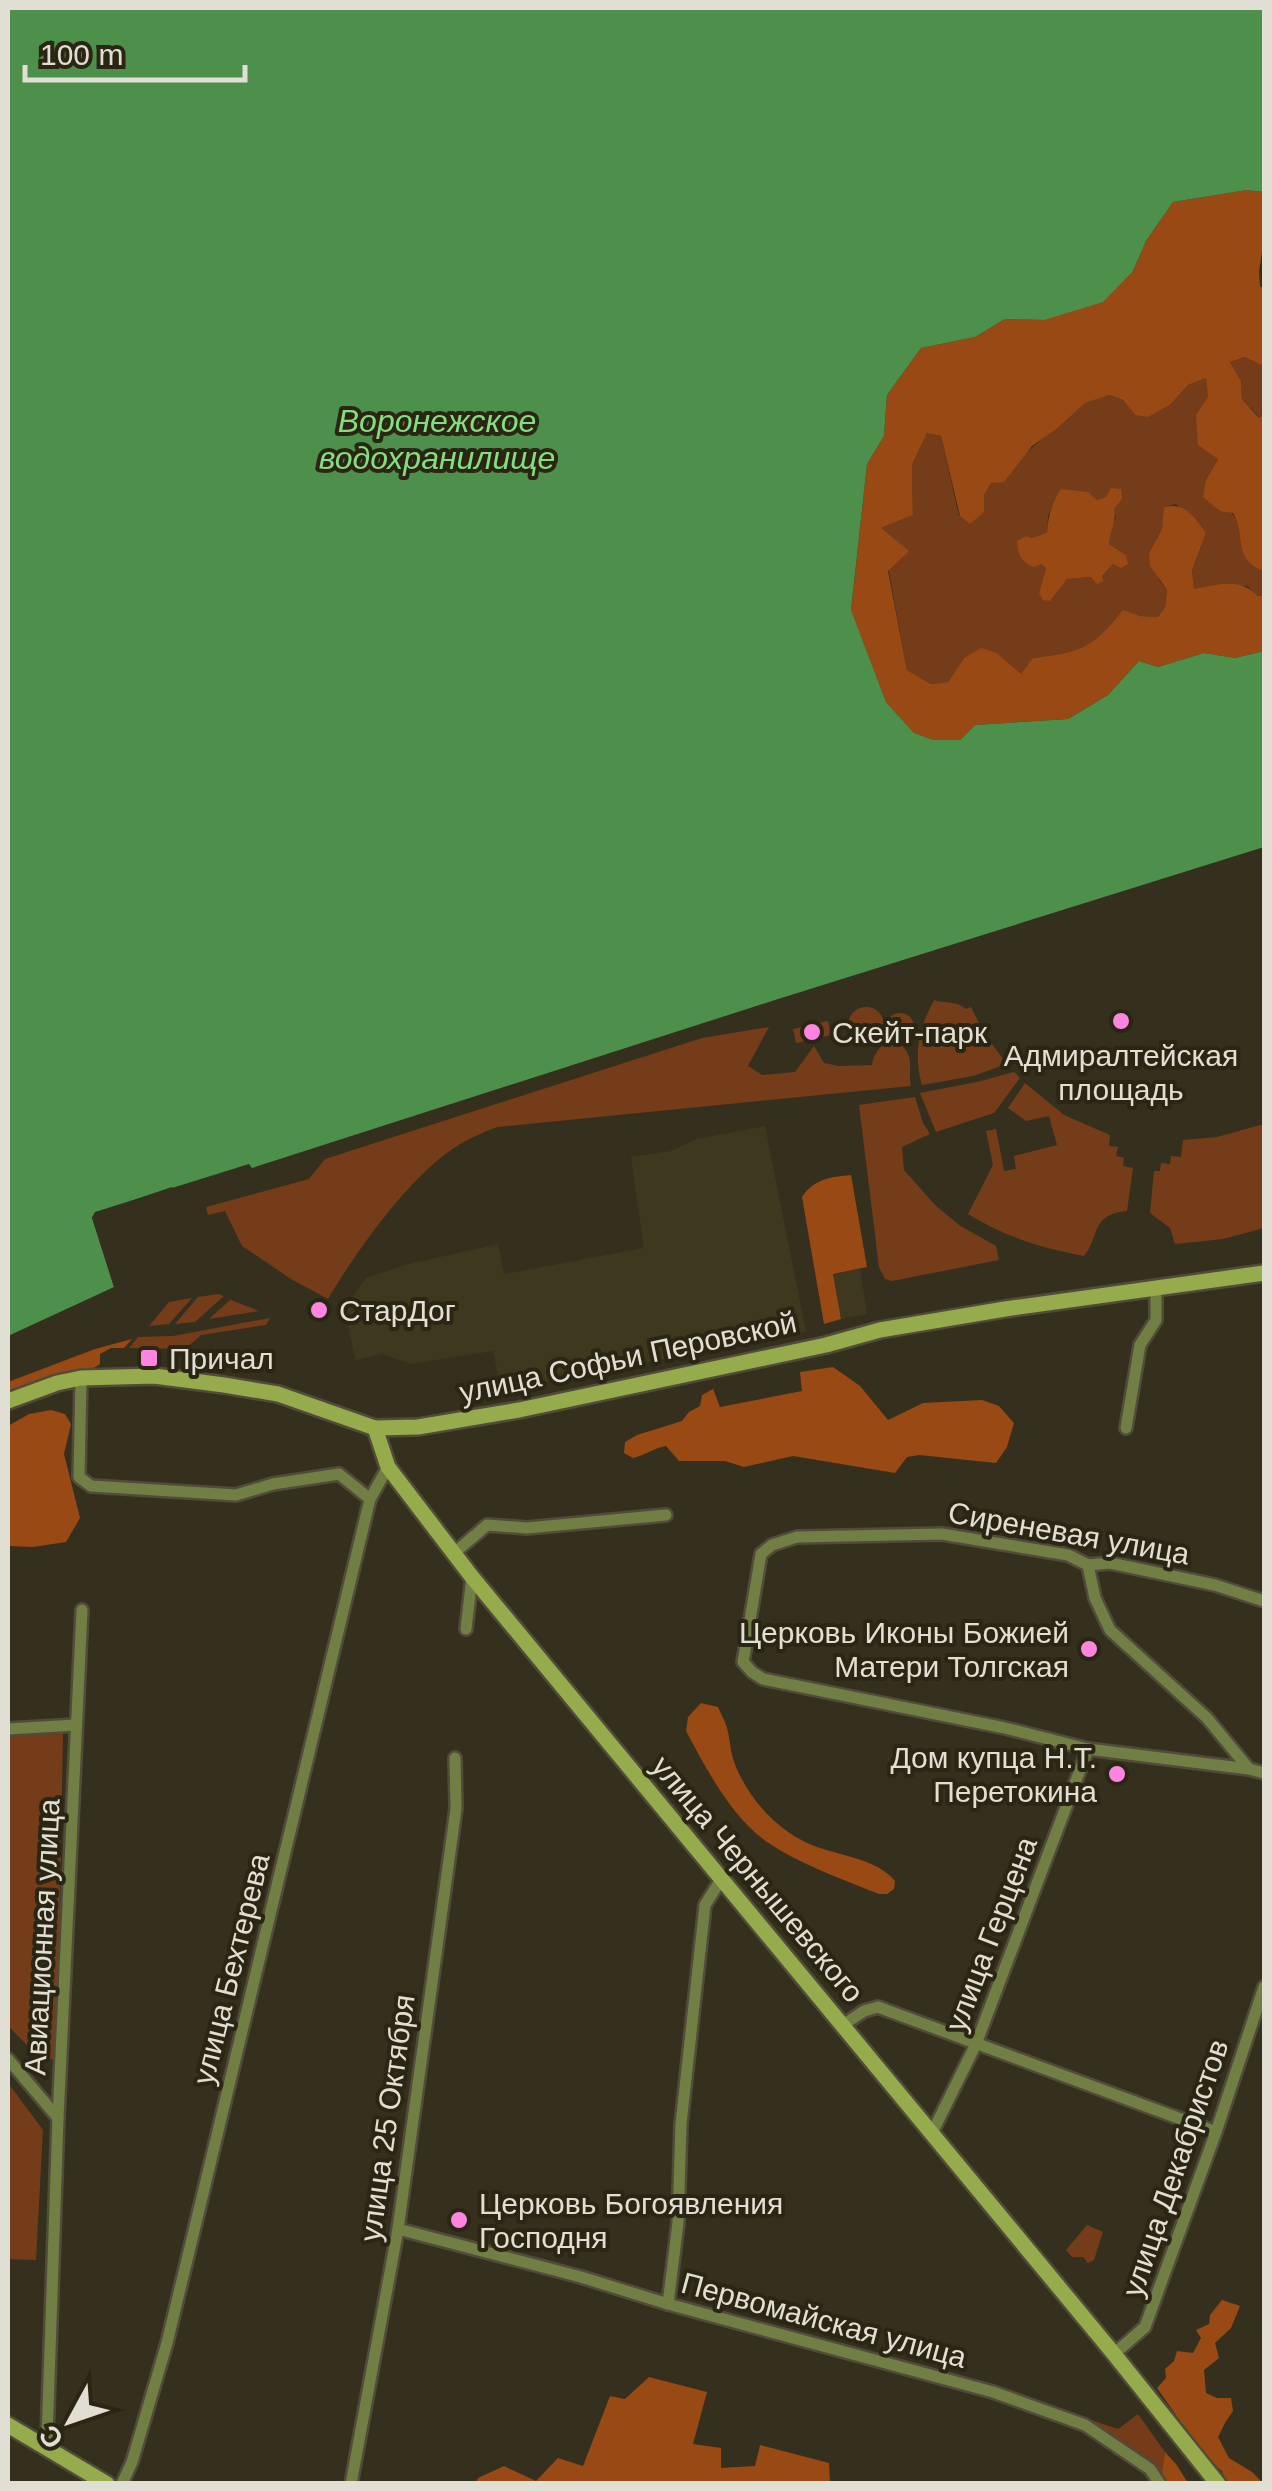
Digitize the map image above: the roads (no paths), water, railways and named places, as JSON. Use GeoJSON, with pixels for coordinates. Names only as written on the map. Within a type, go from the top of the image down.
{"type":"FeatureCollection","features":[{"type":"Feature","properties":{"kind":"street","name":"улица Софьи Перовской"},"geometry":{"type":"LineString","coordinates":[[8,1401],[81,1378],[154,1376],[278,1394],[375,1428],[418,1427],[519,1410],[880,1330],[1264,1273]]}},
{"type":"Feature","properties":{"kind":"street"},"geometry":{"type":"LineString","coordinates":[[1126,1428],[1140,1345],[1156,1320],[1156,1287]]}},
{"type":"Feature","properties":{"kind":"street"},"geometry":{"type":"LineString","coordinates":[[81,1378],[79,1477],[92,1486],[236,1495],[273,1484],[340,1474],[370,1499]]}},
{"type":"Feature","properties":{"kind":"street","name":"улица Чернышевского"},"geometry":{"type":"LineString","coordinates":[[375,1428],[388,1467],[472,1577],[1218,2484]]}},
{"type":"Feature","properties":{"kind":"street","name":"улица Бехтерева"},"geometry":{"type":"LineString","coordinates":[[122,2484],[167,2343],[370,1499],[388,1467]]}},
{"type":"Feature","properties":{"kind":"street"},"geometry":{"type":"LineString","coordinates":[[454,1554],[487,1526],[527,1528],[666,1516]]}},
{"type":"Feature","properties":{"kind":"street","name":"Сиреневая улица"},"geometry":{"type":"LineString","coordinates":[[1088,1750],[1005,1728],[764,1679],[752,1672],[743,1662],[761,1554],[772,1545],[796,1537],[942,1534],[1068,1555],[1088,1565],[1110,1563],[1215,1585],[1264,1601]]}},
{"type":"Feature","properties":{"kind":"street"},"geometry":{"type":"LineString","coordinates":[[1088,1565],[1095,1598],[1110,1630],[1207,1718],[1248,1769]]}},
{"type":"Feature","properties":{"kind":"street"},"geometry":{"type":"LineString","coordinates":[[466,1629],[472,1577]]}},
{"type":"Feature","properties":{"kind":"street","name":"Авиационная улица"},"geometry":{"type":"LineString","coordinates":[[44,2446],[82,1610]]}},
{"type":"Feature","properties":{"kind":"street"},"geometry":{"type":"LineString","coordinates":[[8,1729],[76,1725]]}},
{"type":"Feature","properties":{"kind":"street"},"geometry":{"type":"LineString","coordinates":[[1088,1750],[1264,1773]]}},
{"type":"Feature","properties":{"kind":"street","name":"улица Герцена"},"geometry":{"type":"LineString","coordinates":[[932,2133],[976,2044],[1088,1750]]}},
{"type":"Feature","properties":{"kind":"street","name":"улица 25 Октября"},"geometry":{"type":"LineString","coordinates":[[351,2484],[398,2229],[456,1809],[456,1758]]}},
{"type":"Feature","properties":{"kind":"street"},"geometry":{"type":"LineString","coordinates":[[668,2304],[678,2223],[680,2124],[705,1905],[722,1878]]}},
{"type":"Feature","properties":{"kind":"street","name":"улица Декабристов"},"geometry":{"type":"LineString","coordinates":[[1114,2354],[1145,2327],[1264,1987]]}},
{"type":"Feature","properties":{"kind":"street"},"geometry":{"type":"LineString","coordinates":[[843,2025],[878,2007],[1216,2132]]}},
{"type":"Feature","properties":{"kind":"street"},"geometry":{"type":"LineString","coordinates":[[8,2059],[58,2118]]}},
{"type":"Feature","properties":{"kind":"street","name":"Первомайская улица"},"geometry":{"type":"LineString","coordinates":[[398,2229],[992,2392],[1085,2425],[1150,2469],[1160,2484]]}},
{"type":"Feature","properties":{"kind":"street"},"geometry":{"type":"LineString","coordinates":[[8,2425],[108,2484]]}},
{"type":"Feature","properties":{"kind":"water","name":"Воронежское водохранилище"},"geometry":{"type":"Polygon","coordinates":[[[8,8],[1264,8],[1264,192],[1247,190],[1173,202],[1146,241],[1133,271],[1103,302],[1044,320],[1005,319],[975,337],[921,348],[887,395],[884,436],[867,464],[851,610],[886,702],[914,733],[934,740],[960,740],[975,725],[1068,719],[1108,695],[1139,661],[1158,667],[1204,653],[1235,658],[1264,651],[1264,847],[252,1168],[249,1164],[95,1212],[92,1218],[114,1287],[8,1336],[8,8]]]}},
{"type":"Feature","properties":{"kind":"place","name":"Адмиралтейская площадь"},"geometry":{"type":"Point","coordinates":[1121,1021]}},
{"type":"Feature","properties":{"kind":"place","name":"Скейт-парк"},"geometry":{"type":"Point","coordinates":[812,1032]}},
{"type":"Feature","properties":{"kind":"place","name":"СтарДог"},"geometry":{"type":"Point","coordinates":[319,1310]}},
{"type":"Feature","properties":{"kind":"place","name":"Причал"},"geometry":{"type":"Point","coordinates":[149,1358]}},
{"type":"Feature","properties":{"kind":"place","name":"Церковь Иконы Божией Матери Толгская"},"geometry":{"type":"Point","coordinates":[1089,1649]}},
{"type":"Feature","properties":{"kind":"place","name":"Дом купца Н.Т. Перетокина"},"geometry":{"type":"Point","coordinates":[1117,1774]}},
{"type":"Feature","properties":{"kind":"place","name":"Церковь Богоявления Господня"},"geometry":{"type":"Point","coordinates":[459,2220]}}]}
